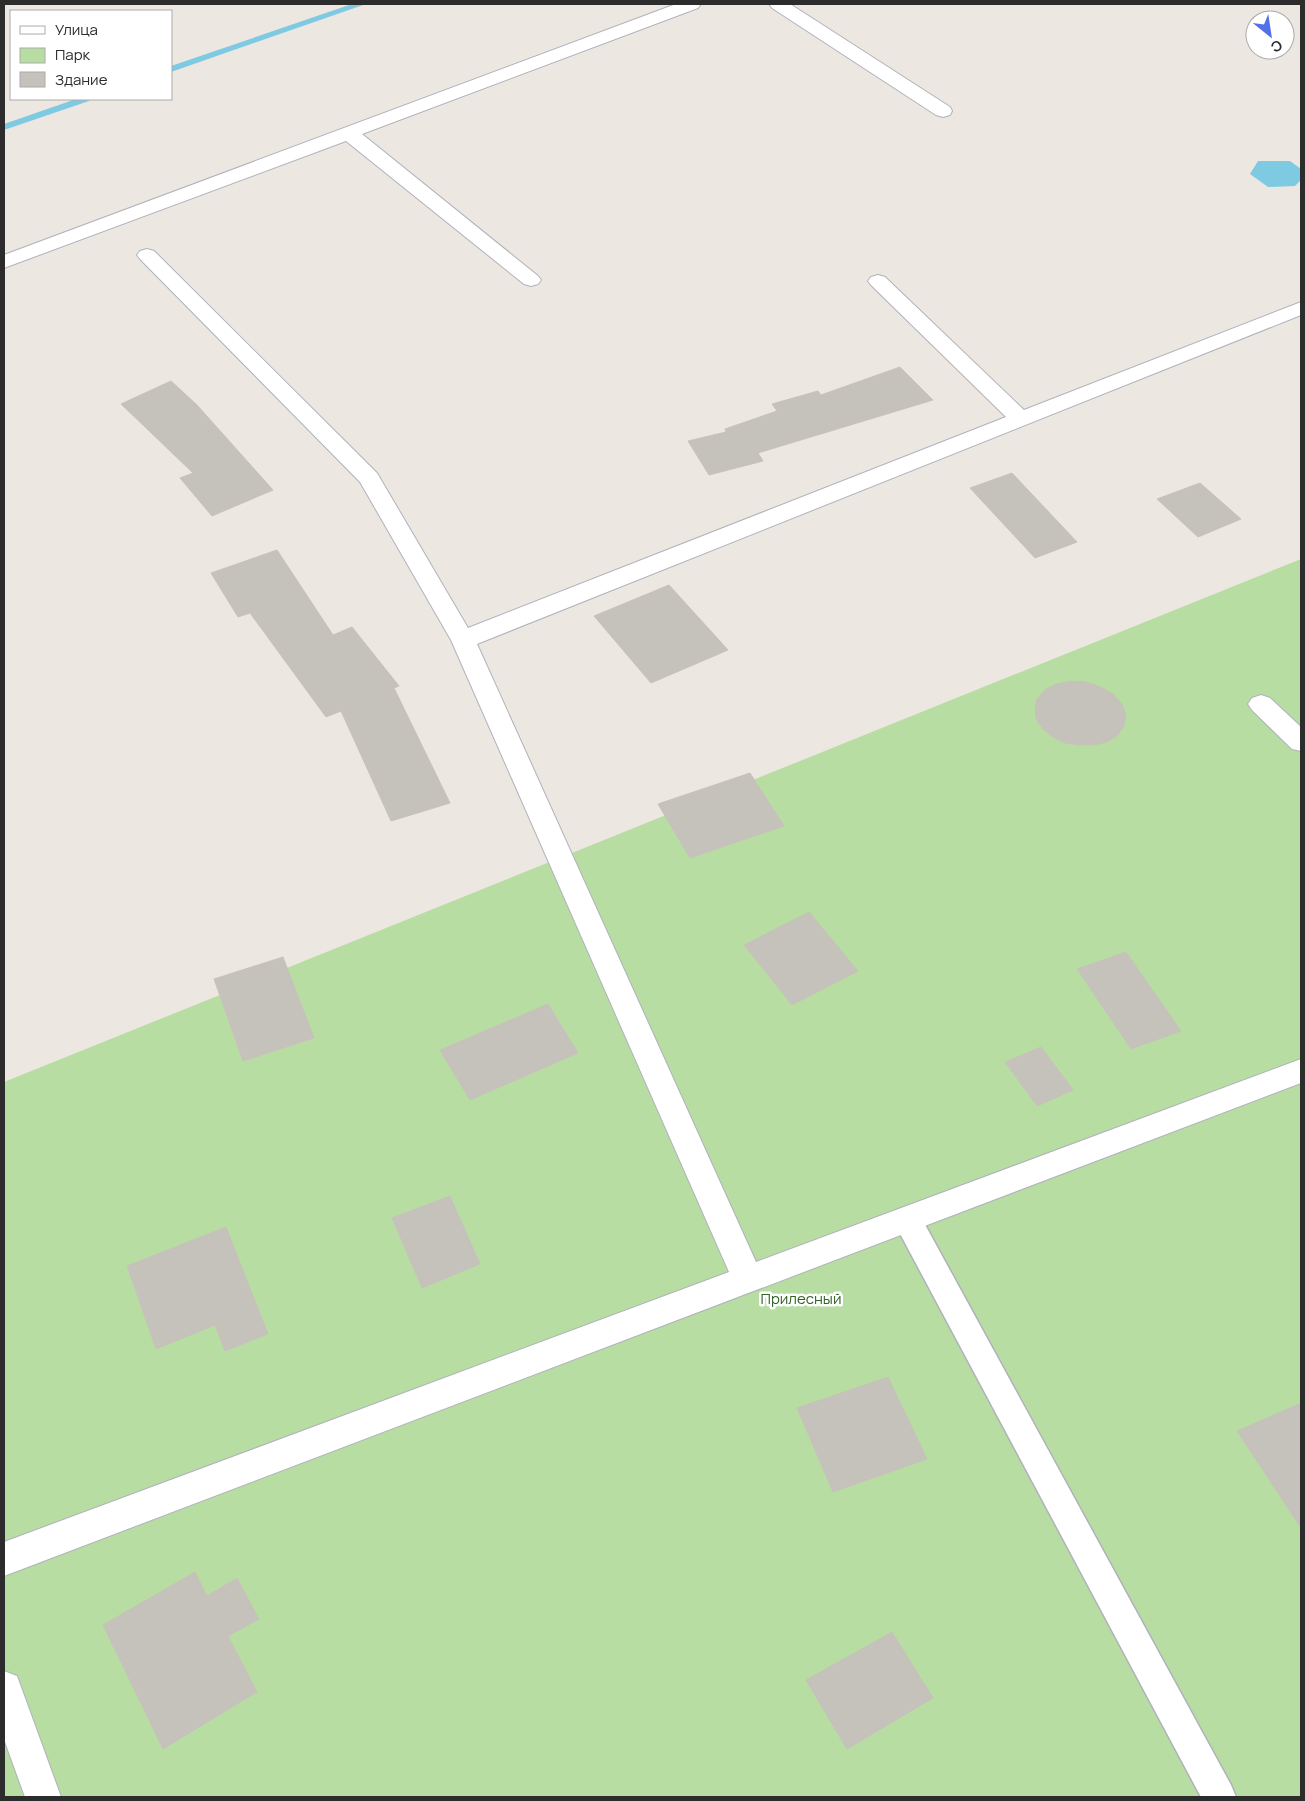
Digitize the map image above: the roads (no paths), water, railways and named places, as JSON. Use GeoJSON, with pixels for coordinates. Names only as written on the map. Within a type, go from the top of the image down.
{"type":"FeatureCollection","features":[{"type":"Feature","properties":{"kind":"street"},"geometry":{"type":"LineString","coordinates":[[4,262],[692,4]]}},
{"type":"Feature","properties":{"kind":"street"},"geometry":{"type":"LineString","coordinates":[[778,4],[943,111]]}},
{"type":"Feature","properties":{"kind":"street"},"geometry":{"type":"LineString","coordinates":[[348,133],[531,280]]}},
{"type":"Feature","properties":{"kind":"street"},"geometry":{"type":"LineString","coordinates":[[147,255],[369,478],[463,640],[748,1279]]}},
{"type":"Feature","properties":{"kind":"street"},"geometry":{"type":"LineString","coordinates":[[878,281],[1020,418]]}},
{"type":"Feature","properties":{"kind":"street"},"geometry":{"type":"LineString","coordinates":[[463,640],[1301,308]]}},
{"type":"Feature","properties":{"kind":"street"},"geometry":{"type":"LineString","coordinates":[[1261,704],[1301,742]]}},
{"type":"Feature","properties":{"kind":"street"},"geometry":{"type":"LineString","coordinates":[[4,1559],[1301,1071]]}},
{"type":"Feature","properties":{"kind":"street"},"geometry":{"type":"LineString","coordinates":[[4,1689],[43,1797]]}},
{"type":"Feature","properties":{"kind":"lane"},"geometry":{"type":"LineString","coordinates":[[907,1219],[1220,1797]]}},
{"type":"Feature","properties":{"kind":"water"},"geometry":{"type":"Polygon","coordinates":[[[1258,161],[1290,161],[1301,169],[1301,180],[1295,186],[1268,187],[1250,174],[1258,161]]]}},
{"type":"Feature","properties":{"kind":"waterway"},"geometry":{"type":"LineString","coordinates":[[172,69],[361,4]]}},
{"type":"Feature","properties":{"kind":"waterway"},"geometry":{"type":"LineString","coordinates":[[4,127],[82,100]]}},
{"type":"Feature","properties":{"kind":"park label","name":"Прилесный"},"geometry":{"type":"Point","coordinates":[801,1298]}}]}
